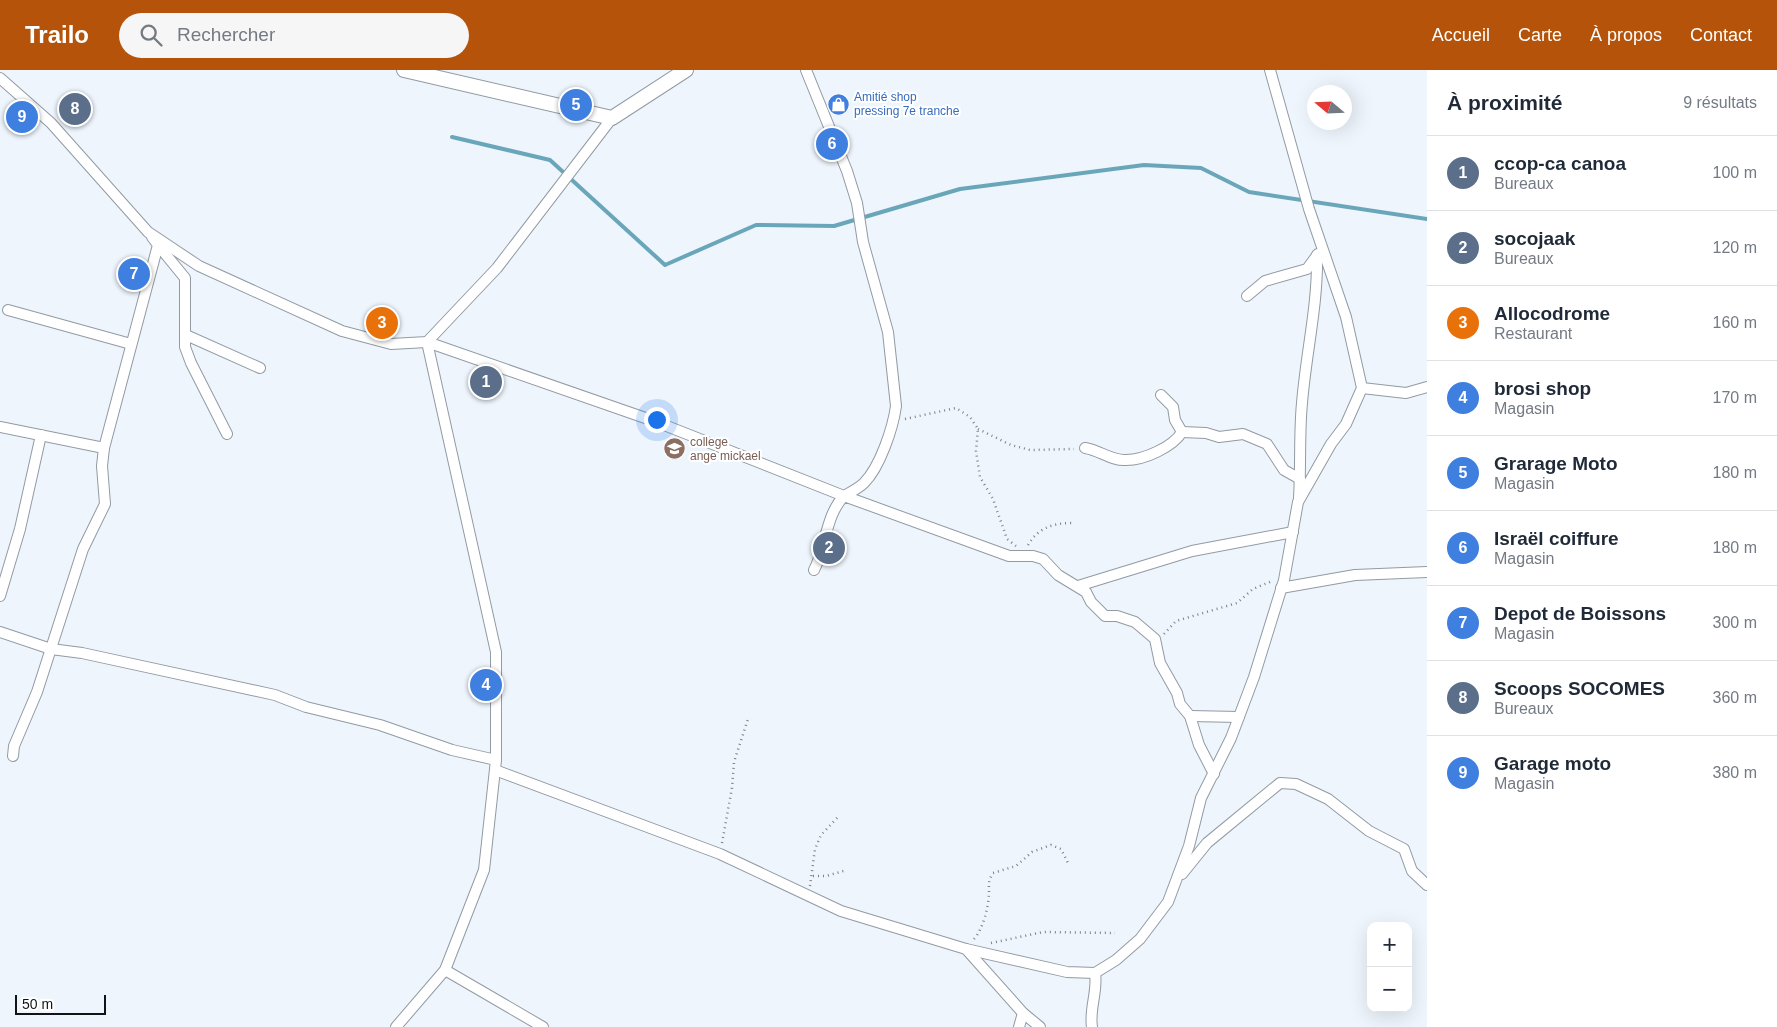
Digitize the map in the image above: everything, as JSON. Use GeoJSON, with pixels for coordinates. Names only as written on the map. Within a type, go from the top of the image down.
{"type":"FeatureCollection","features":[{"type":"Feature","properties":{"kind":"main road"},"geometry":{"type":"LineString","coordinates":[[404,70],[612,118],[686,70]]}},
{"type":"Feature","properties":{"kind":"street"},"geometry":{"type":"LineString","coordinates":[[806,70],[847,171],[857,204],[863,242],[888,332],[896,406],[890,435],[871,474],[863,484],[839,501],[814,570]]}},
{"type":"Feature","properties":{"kind":"street"},"geometry":{"type":"LineString","coordinates":[[1270,70],[1320,251],[1346,317],[1362,388],[1346,424],[1331,444],[1298,502]]}},
{"type":"Feature","properties":{"kind":"street"},"geometry":{"type":"LineString","coordinates":[[0,78],[51,122],[148,232],[185,278],[185,347],[190,363],[227,434]]}},
{"type":"Feature","properties":{"kind":"street"},"geometry":{"type":"LineString","coordinates":[[427,342],[497,268],[612,118]]}},
{"type":"Feature","properties":{"kind":"street"},"geometry":{"type":"LineString","coordinates":[[148,232],[199,266],[342,331],[391,344],[427,342],[654,421],[844,496],[1010,556],[1023,555],[1043,559],[1058,575],[1086,592],[1091,602],[1105,616],[1117,616],[1135,622],[1155,639],[1160,662],[1177,693],[1180,704],[1190,716],[1199,745],[1214,774]]}},
{"type":"Feature","properties":{"kind":"street"},"geometry":{"type":"LineString","coordinates":[[13,756],[14,746],[51,649],[83,549],[105,504],[102,466],[104,448],[158,245]]}},
{"type":"Feature","properties":{"kind":"street"},"geometry":{"type":"LineString","coordinates":[[1247,296],[1265,281],[1307,269],[1320,251]]}},
{"type":"Feature","properties":{"kind":"street"},"geometry":{"type":"LineString","coordinates":[[0,632],[51,649],[82,653],[275,695],[306,707],[380,725],[495,765],[720,854],[841,911],[966,949],[1067,972],[1095,973],[1116,960],[1140,938],[1168,902],[1178,879],[1201,798],[1239,718],[1282,584],[1298,502],[1301,404],[1313,327],[1320,251]]}},
{"type":"Feature","properties":{"kind":"street"},"geometry":{"type":"LineString","coordinates":[[8,310],[132,344]]}},
{"type":"Feature","properties":{"kind":"street"},"geometry":{"type":"LineString","coordinates":[[186,335],[260,368]]}},
{"type":"Feature","properties":{"kind":"street"},"geometry":{"type":"LineString","coordinates":[[396,1027],[445,970],[484,870],[495,765],[496,652],[427,342]]}},
{"type":"Feature","properties":{"kind":"street"},"geometry":{"type":"LineString","coordinates":[[1362,388],[1406,393],[1427,387]]}},
{"type":"Feature","properties":{"kind":"street"},"geometry":{"type":"LineString","coordinates":[[1161,395],[1173,407],[1175,420],[1182,432]]}},
{"type":"Feature","properties":{"kind":"street"},"geometry":{"type":"LineString","coordinates":[[0,427],[104,448]]}},
{"type":"Feature","properties":{"kind":"street"},"geometry":{"type":"LineString","coordinates":[[1182,432],[1206,433],[1218,437],[1243,434],[1268,444],[1284,470],[1300,479]]}},
{"type":"Feature","properties":{"kind":"street"},"geometry":{"type":"LineString","coordinates":[[1085,448],[1126,460],[1157,452],[1173,444],[1182,432]]}},
{"type":"Feature","properties":{"kind":"street"},"geometry":{"type":"LineString","coordinates":[[0,596],[20,529],[41,435]]}},
{"type":"Feature","properties":{"kind":"street"},"geometry":{"type":"LineString","coordinates":[[1078,586],[1192,551],[1293,532]]}},
{"type":"Feature","properties":{"kind":"street"},"geometry":{"type":"LineString","coordinates":[[1282,584],[1337,577],[1427,572]]}},
{"type":"Feature","properties":{"kind":"street"},"geometry":{"type":"LineString","coordinates":[[1190,716],[1239,718]]}},
{"type":"Feature","properties":{"kind":"street"},"geometry":{"type":"LineString","coordinates":[[1178,879],[1207,843],[1280,783],[1296,784],[1328,799],[1369,831],[1404,849],[1412,872],[1427,886]]}},
{"type":"Feature","properties":{"kind":"street"},"geometry":{"type":"LineString","coordinates":[[966,949],[1023,1013],[1040,1027]]}},
{"type":"Feature","properties":{"kind":"street"},"geometry":{"type":"LineString","coordinates":[[445,970],[543,1027]]}},
{"type":"Feature","properties":{"kind":"street"},"geometry":{"type":"LineString","coordinates":[[1092,1027],[1090,1016],[1096,981],[1095,973]]}},
{"type":"Feature","properties":{"kind":"street"},"geometry":{"type":"LineString","coordinates":[[1019,1027],[1023,1013]]}},
{"type":"Feature","properties":{"kind":"path"},"geometry":{"type":"LineString","coordinates":[[894,421],[956,408],[970,417],[978,429],[1011,444],[1030,450],[1085,448]]}},
{"type":"Feature","properties":{"kind":"path"},"geometry":{"type":"LineString","coordinates":[[978,429],[976,451],[980,477],[993,499],[1007,539],[1014,543],[1023,555],[1029,542],[1039,531],[1058,523],[1072,523]]}},
{"type":"Feature","properties":{"kind":"path"},"geometry":{"type":"LineString","coordinates":[[1155,639],[1165,634],[1176,620],[1237,603],[1265,582],[1282,584]]}},
{"type":"Feature","properties":{"kind":"path"},"geometry":{"type":"LineString","coordinates":[[720,854],[732,788],[734,762],[748,718]]}},
{"type":"Feature","properties":{"kind":"path"},"geometry":{"type":"LineString","coordinates":[[807,894],[813,876],[815,848],[821,835],[838,817]]}},
{"type":"Feature","properties":{"kind":"path"},"geometry":{"type":"LineString","coordinates":[[966,949],[978,934],[990,893],[988,883],[993,873],[1016,866],[1032,852],[1051,845],[1061,849],[1068,862]]}},
{"type":"Feature","properties":{"kind":"path"},"geometry":{"type":"LineString","coordinates":[[813,876],[826,876],[848,870]]}},
{"type":"Feature","properties":{"kind":"path"},"geometry":{"type":"LineString","coordinates":[[966,949],[1042,932],[1115,933]]}},
{"type":"Feature","properties":{"kind":"waterway"},"geometry":{"type":"LineString","coordinates":[[452,137],[550,160],[665,265],[756,225],[834,226],[960,189],[1144,165],[1201,168],[1249,192],[1427,219]]}},
{"type":"Feature","properties":{"kind":"place","name":"Amitié shop pressing 7e tranche"},"geometry":{"type":"Point","coordinates":[838,104]}},
{"type":"Feature","properties":{"kind":"place","name":"Grarage Moto"},"geometry":{"type":"Point","coordinates":[576,105]}},
{"type":"Feature","properties":{"kind":"place","name":"Scoops SOCOMES"},"geometry":{"type":"Point","coordinates":[75,109]}},
{"type":"Feature","properties":{"kind":"place","name":"Garage moto"},"geometry":{"type":"Point","coordinates":[22,117]}},
{"type":"Feature","properties":{"kind":"place","name":"Israël coiffure"},"geometry":{"type":"Point","coordinates":[832,144]}},
{"type":"Feature","properties":{"kind":"place","name":"Depot de Boissons"},"geometry":{"type":"Point","coordinates":[134,274]}},
{"type":"Feature","properties":{"kind":"place","name":"Allocodrome"},"geometry":{"type":"Point","coordinates":[382,323]}},
{"type":"Feature","properties":{"kind":"place","name":"ccop-ca canoa"},"geometry":{"type":"Point","coordinates":[486,382]}},
{"type":"Feature","properties":{"kind":"place","name":"college ange mickael"},"geometry":{"type":"Point","coordinates":[674,449]}},
{"type":"Feature","properties":{"kind":"place","name":"socojaak"},"geometry":{"type":"Point","coordinates":[829,548]}},
{"type":"Feature","properties":{"kind":"place","name":"brosi shop"},"geometry":{"type":"Point","coordinates":[486,685]}}]}
